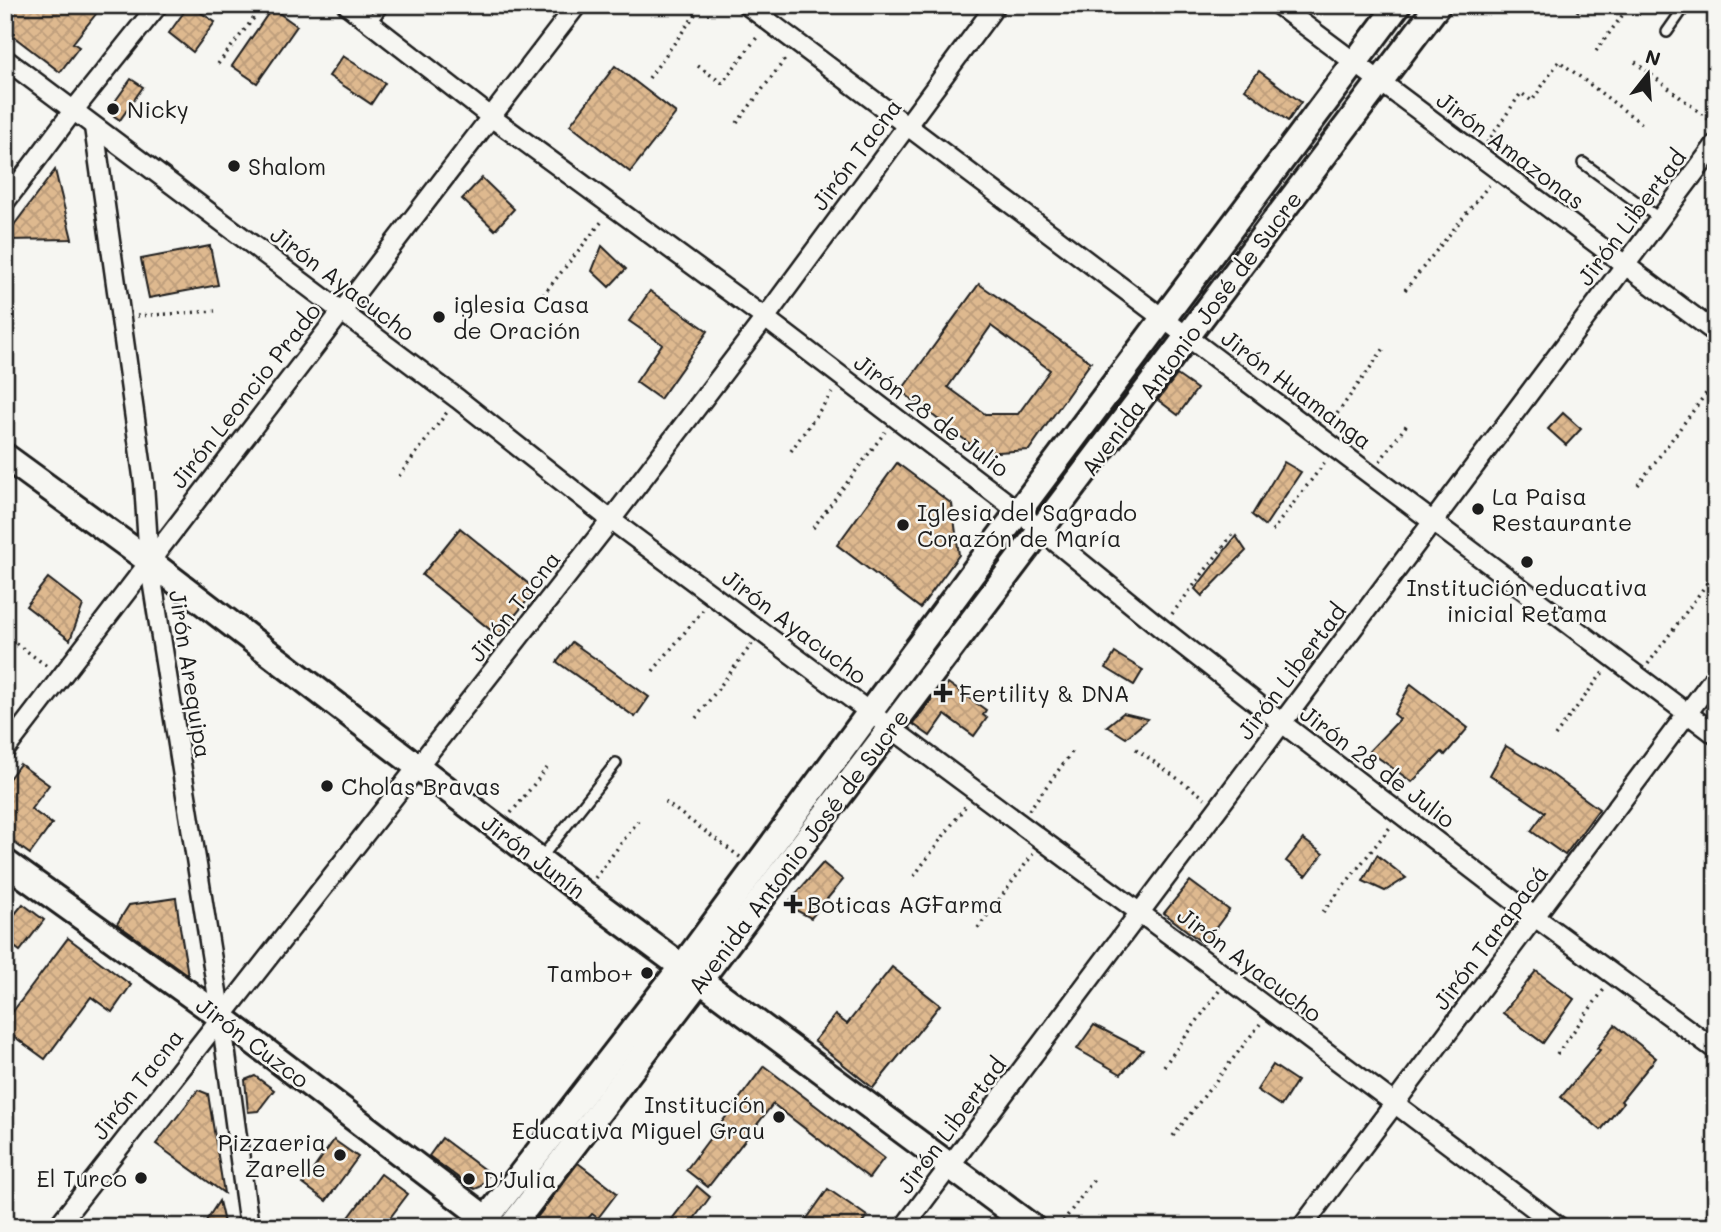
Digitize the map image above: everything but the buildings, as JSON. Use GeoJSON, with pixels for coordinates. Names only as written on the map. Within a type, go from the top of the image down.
{"type":"FeatureCollection","features":[{"type":"Feature","properties":{"kind":"main road","name":"Avenida Antonio José de Sucre"},"geometry":{"type":"LineString","coordinates":[[511,1227],[691,973],[755,867],[1398,5]]}},
{"type":"Feature","properties":{"kind":"main road","name":"Avenida Antonio José de Sucre"},"geometry":{"type":"LineString","coordinates":[[488,1224],[891,728],[1438,5]]}},
{"type":"Feature","properties":{"kind":"main road","name":"Jirón Junín"},"geometry":{"type":"LineString","coordinates":[[5,456],[149,561],[417,769],[1032,1227]]}},
{"type":"Feature","properties":{"kind":"main road","name":"Jirón Cuzco"},"geometry":{"type":"LineString","coordinates":[[5,862],[221,1017],[488,1224]]}},
{"type":"Feature","properties":{"kind":"street"},"geometry":{"type":"LineString","coordinates":[[5,202],[73,111],[158,5]]}},
{"type":"Feature","properties":{"kind":"street","name":"Jirón 28 de Julio"},"geometry":{"type":"LineString","coordinates":[[347,5],[491,117],[765,318],[1042,529],[1161,628],[1282,723],[1535,917],[1716,1050]]}},
{"type":"Feature","properties":{"kind":"street","name":"Jirón Leoncio Prado"},"geometry":{"type":"LineString","coordinates":[[5,750],[578,5]]}},
{"type":"Feature","properties":{"kind":"street","name":"Jirón Huamanga"},"geometry":{"type":"LineString","coordinates":[[747,5],[1716,735]]}},
{"type":"Feature","properties":{"kind":"street","name":"Jirón Tacna"},"geometry":{"type":"LineString","coordinates":[[57,1227],[611,520],[765,318],[996,5]]}},
{"type":"Feature","properties":{"kind":"street","name":"Jirón Amazonas"},"geometry":{"type":"LineString","coordinates":[[1278,5],[1716,333]]}},
{"type":"Feature","properties":{"kind":"street","name":"Jirón Ayacucho"},"geometry":{"type":"LineString","coordinates":[[5,59],[458,398],[611,520],[1396,1104],[1549,1224]]}},
{"type":"Feature","properties":{"kind":"street","name":"Jirón Arequipa"},"geometry":{"type":"LineString","coordinates":[[94,127],[144,483],[149,561],[221,1017],[249,1227]]}},
{"type":"Feature","properties":{"kind":"street","name":"Jirón Libertad"},"geometry":{"type":"LineString","coordinates":[[904,1227],[1716,144]]}},
{"type":"Feature","properties":{"kind":"street","name":"Jirón Tarapacá"},"geometry":{"type":"LineString","coordinates":[[1302,1227],[1716,676]]}},
{"type":"Feature","properties":{"kind":"street"},"geometry":{"type":"LineString","coordinates":[[1710,1227],[1716,1219]]}},
{"type":"Feature","properties":{"kind":"lane"},"geometry":{"type":"LineString","coordinates":[[370,23],[384,5]]}},
{"type":"Feature","properties":{"kind":"lane"},"geometry":{"type":"LineString","coordinates":[[1667,32],[1686,5]]}},
{"type":"Feature","properties":{"kind":"lane"},"geometry":{"type":"LineString","coordinates":[[1583,163],[1660,219]]}},
{"type":"Feature","properties":{"kind":"lane"},"geometry":{"type":"LineString","coordinates":[[539,860],[616,763]]}},
{"type":"Feature","properties":{"kind":"path"},"geometry":{"type":"LineString","coordinates":[[218,64],[264,5]]}},
{"type":"Feature","properties":{"kind":"path"},"geometry":{"type":"LineString","coordinates":[[649,78],[702,5]]}},
{"type":"Feature","properties":{"kind":"path"},"geometry":{"type":"LineString","coordinates":[[1577,12],[1582,5]]}},
{"type":"Feature","properties":{"kind":"path"},"geometry":{"type":"LineString","coordinates":[[1596,51],[1630,5]]}},
{"type":"Feature","properties":{"kind":"path"},"geometry":{"type":"LineString","coordinates":[[1710,27],[1716,20]]}},
{"type":"Feature","properties":{"kind":"path"},"geometry":{"type":"LineString","coordinates":[[698,65],[722,83],[769,22]]}},
{"type":"Feature","properties":{"kind":"path"},"geometry":{"type":"LineString","coordinates":[[737,123],[797,43]]}},
{"type":"Feature","properties":{"kind":"path"},"geometry":{"type":"LineString","coordinates":[[1479,156],[1521,93],[1532,101],[1559,61],[1642,124]]}},
{"type":"Feature","properties":{"kind":"path"},"geometry":{"type":"LineString","coordinates":[[1635,62],[1716,125]]}},
{"type":"Feature","properties":{"kind":"path"},"geometry":{"type":"LineString","coordinates":[[1405,290],[1499,171]]}},
{"type":"Feature","properties":{"kind":"path"},"geometry":{"type":"LineString","coordinates":[[543,295],[613,207]]}},
{"type":"Feature","properties":{"kind":"path"},"geometry":{"type":"LineString","coordinates":[[121,317],[215,312]]}},
{"type":"Feature","properties":{"kind":"path"},"geometry":{"type":"LineString","coordinates":[[1320,437],[1385,347]]}},
{"type":"Feature","properties":{"kind":"path"},"geometry":{"type":"LineString","coordinates":[[791,451],[842,378]]}},
{"type":"Feature","properties":{"kind":"path"},"geometry":{"type":"LineString","coordinates":[[1638,485],[1716,380]]}},
{"type":"Feature","properties":{"kind":"path"},"geometry":{"type":"LineString","coordinates":[[399,476],[458,398]]}},
{"type":"Feature","properties":{"kind":"path"},"geometry":{"type":"LineString","coordinates":[[813,528],[895,419]]}},
{"type":"Feature","properties":{"kind":"path"},"geometry":{"type":"LineString","coordinates":[[1370,475],[1408,423]]}},
{"type":"Feature","properties":{"kind":"path"},"geometry":{"type":"LineString","coordinates":[[1272,531],[1336,449]]}},
{"type":"Feature","properties":{"kind":"path"},"geometry":{"type":"LineString","coordinates":[[1161,628],[1232,535]]}},
{"type":"Feature","properties":{"kind":"path"},"geometry":{"type":"LineString","coordinates":[[1639,677],[1711,578]]}},
{"type":"Feature","properties":{"kind":"path"},"geometry":{"type":"LineString","coordinates":[[653,671],[713,596]]}},
{"type":"Feature","properties":{"kind":"path"},"geometry":{"type":"LineString","coordinates":[[696,718],[761,632]]}},
{"type":"Feature","properties":{"kind":"path"},"geometry":{"type":"LineString","coordinates":[[5,635],[60,676]]}},
{"type":"Feature","properties":{"kind":"path"},"geometry":{"type":"LineString","coordinates":[[1555,736],[1614,658]]}},
{"type":"Feature","properties":{"kind":"path"},"geometry":{"type":"LineString","coordinates":[[1136,749],[1219,808]]}},
{"type":"Feature","properties":{"kind":"path"},"geometry":{"type":"LineString","coordinates":[[1020,823],[1072,752]]}},
{"type":"Feature","properties":{"kind":"path"},"geometry":{"type":"LineString","coordinates":[[498,829],[547,768]]}},
{"type":"Feature","properties":{"kind":"path"},"geometry":{"type":"LineString","coordinates":[[914,876],[977,792]]}},
{"type":"Feature","properties":{"kind":"path"},"geometry":{"type":"LineString","coordinates":[[665,802],[755,867]]}},
{"type":"Feature","properties":{"kind":"path"},"geometry":{"type":"LineString","coordinates":[[1323,912],[1401,814]]}},
{"type":"Feature","properties":{"kind":"path"},"geometry":{"type":"LineString","coordinates":[[584,894],[638,821]]}},
{"type":"Feature","properties":{"kind":"path"},"geometry":{"type":"LineString","coordinates":[[978,928],[1043,841]]}},
{"type":"Feature","properties":{"kind":"path"},"geometry":{"type":"LineString","coordinates":[[1557,1054],[1614,975]]}},
{"type":"Feature","properties":{"kind":"path"},"geometry":{"type":"LineString","coordinates":[[1164,1066],[1229,979]]}},
{"type":"Feature","properties":{"kind":"path"},"geometry":{"type":"LineString","coordinates":[[1173,1136],[1271,1010]]}},
{"type":"Feature","properties":{"kind":"path"},"geometry":{"type":"LineString","coordinates":[[1059,1227],[1095,1178]]}},
{"type":"Feature","properties":{"kind":"place","name":"Nicky"},"geometry":{"type":"Point","coordinates":[113,109]}},
{"type":"Feature","properties":{"kind":"place","name":"Shalom"},"geometry":{"type":"Point","coordinates":[234,166]}},
{"type":"Feature","properties":{"kind":"place","name":"iglesia Casa de Oración"},"geometry":{"type":"Point","coordinates":[439,317]}},
{"type":"Feature","properties":{"kind":"place","name":"La Paisa Restaurante"},"geometry":{"type":"Point","coordinates":[1478,509]}},
{"type":"Feature","properties":{"kind":"place","name":"Iglesia del Sagrado Corazón de María"},"geometry":{"type":"Point","coordinates":[903,525]}},
{"type":"Feature","properties":{"kind":"place","name":"Institución educativa inicial Retama"},"geometry":{"type":"Point","coordinates":[1527,562]}},
{"type":"Feature","properties":{"kind":"place","name":"Fertility & DNA"},"geometry":{"type":"Point","coordinates":[943,693]}},
{"type":"Feature","properties":{"kind":"place","name":"Cholas Bravas"},"geometry":{"type":"Point","coordinates":[327,786]}},
{"type":"Feature","properties":{"kind":"place","name":"Boticas AGFarma"},"geometry":{"type":"Point","coordinates":[793,904]}},
{"type":"Feature","properties":{"kind":"place","name":"Tambo+"},"geometry":{"type":"Point","coordinates":[647,973]}},
{"type":"Feature","properties":{"kind":"place","name":"Institución Educativa Miguel Grau"},"geometry":{"type":"Point","coordinates":[779,1117]}},
{"type":"Feature","properties":{"kind":"place","name":"Pizzaeria Zarelle"},"geometry":{"type":"Point","coordinates":[340,1155]}},
{"type":"Feature","properties":{"kind":"place","name":"El Turco"},"geometry":{"type":"Point","coordinates":[141,1178]}},
{"type":"Feature","properties":{"kind":"place","name":"D'Julia"},"geometry":{"type":"Point","coordinates":[469,1179]}}]}
